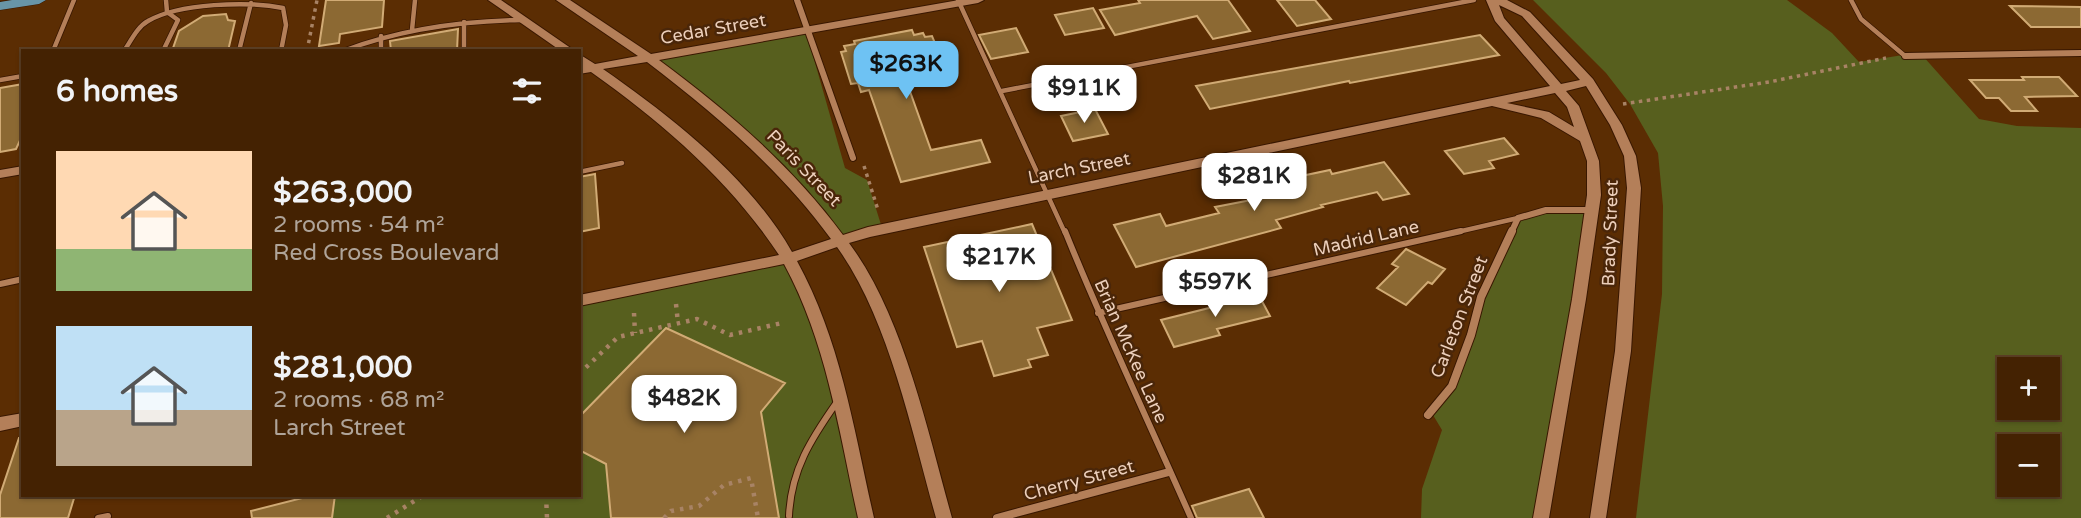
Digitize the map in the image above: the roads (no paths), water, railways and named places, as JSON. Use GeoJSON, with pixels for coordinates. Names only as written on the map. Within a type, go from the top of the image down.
{"type":"FeatureCollection","features":[{"type":"Feature","properties":{"kind":"main road"},"geometry":{"type":"LineString","coordinates":[[0,6],[39,0]]}},
{"type":"Feature","properties":{"kind":"main road"},"geometry":{"type":"LineString","coordinates":[[494,0],[566,49]]}},
{"type":"Feature","properties":{"kind":"main road","name":"Paris Street"},"geometry":{"type":"LineString","coordinates":[[562,0],[649,58],[759,146],[828,219],[877,301],[902,374],[944,518]]}},
{"type":"Feature","properties":{"kind":"main road","name":"Cedar Street"},"geometry":{"type":"LineString","coordinates":[[586,69],[959,1],[978,0]]}},
{"type":"Feature","properties":{"kind":"main road","name":"Brady Street"},"geometry":{"type":"LineString","coordinates":[[1492,0],[1499,19],[1573,106],[1593,161],[1592,210],[1541,518]]}},
{"type":"Feature","properties":{"kind":"main road","name":"Brady Street"},"geometry":{"type":"LineString","coordinates":[[1498,0],[1526,14],[1589,82],[1616,125],[1630,156],[1634,188],[1623,351],[1598,518]]}},
{"type":"Feature","properties":{"kind":"main road"},"geometry":{"type":"LineString","coordinates":[[544,49],[545,34]]}},
{"type":"Feature","properties":{"kind":"main road"},"geometry":{"type":"LineString","coordinates":[[586,69],[712,162],[731,182],[790,258],[824,336],[866,518]]}},
{"type":"Feature","properties":{"kind":"main road","name":"Larch Street"},"geometry":{"type":"LineString","coordinates":[[581,301],[790,258],[868,232],[1589,82]]}},
{"type":"Feature","properties":{"kind":"main road"},"geometry":{"type":"LineString","coordinates":[[1486,104],[1545,115],[1585,139]]}},
{"type":"Feature","properties":{"kind":"main road"},"geometry":{"type":"LineString","coordinates":[[0,174],[21,170]]}},
{"type":"Feature","properties":{"kind":"main road"},"geometry":{"type":"LineString","coordinates":[[0,424],[21,419]]}},
{"type":"Feature","properties":{"kind":"street"},"geometry":{"type":"LineString","coordinates":[[797,0],[853,158]]}},
{"type":"Feature","properties":{"kind":"street"},"geometry":{"type":"LineString","coordinates":[[1905,55],[2081,53]]}},
{"type":"Feature","properties":{"kind":"street"},"geometry":{"type":"LineString","coordinates":[[1518,218],[1546,210],[1592,210]]}},
{"type":"Feature","properties":{"kind":"street","name":"Carleton Street"},"geometry":{"type":"LineString","coordinates":[[1428,415],[1451,386],[1471,335],[1481,297],[1518,218]]}},
{"type":"Feature","properties":{"kind":"street","name":"Cherry Street"},"geometry":{"type":"LineString","coordinates":[[997,518],[1169,472]]}},
{"type":"Feature","properties":{"kind":"lane"},"geometry":{"type":"LineString","coordinates":[[53,49],[74,0]]}},
{"type":"Feature","properties":{"kind":"lane"},"geometry":{"type":"LineString","coordinates":[[164,49],[178,20],[167,12],[166,0]]}},
{"type":"Feature","properties":{"kind":"lane"},"geometry":{"type":"LineString","coordinates":[[412,30],[415,0]]}},
{"type":"Feature","properties":{"kind":"lane"},"geometry":{"type":"LineString","coordinates":[[1002,91],[1474,0]]}},
{"type":"Feature","properties":{"kind":"lane"},"geometry":{"type":"LineString","coordinates":[[1851,0],[1861,19],[1905,55]]}},
{"type":"Feature","properties":{"kind":"lane","name":"Brian McKee Lane"},"geometry":{"type":"LineString","coordinates":[[959,1],[1002,91],[1191,518]]}},
{"type":"Feature","properties":{"kind":"lane"},"geometry":{"type":"LineString","coordinates":[[125,49],[145,22],[167,12],[274,3],[283,8],[286,26],[281,49]]}},
{"type":"Feature","properties":{"kind":"lane"},"geometry":{"type":"LineString","coordinates":[[240,49],[251,4]]}},
{"type":"Feature","properties":{"kind":"lane"},"geometry":{"type":"LineString","coordinates":[[348,49],[381,36],[412,30],[464,22],[524,20]]}},
{"type":"Feature","properties":{"kind":"lane"},"geometry":{"type":"LineString","coordinates":[[464,22],[464,49]]}},
{"type":"Feature","properties":{"kind":"lane"},"geometry":{"type":"LineString","coordinates":[[381,36],[381,49]]}},
{"type":"Feature","properties":{"kind":"lane"},"geometry":{"type":"LineString","coordinates":[[0,80],[21,76]]}},
{"type":"Feature","properties":{"kind":"lane"},"geometry":{"type":"LineString","coordinates":[[581,172],[622,163]]}},
{"type":"Feature","properties":{"kind":"lane","name":"Madrid Lane"},"geometry":{"type":"LineString","coordinates":[[1098,313],[1518,218]]}},
{"type":"Feature","properties":{"kind":"lane"},"geometry":{"type":"LineString","coordinates":[[0,284],[21,279]]}},
{"type":"Feature","properties":{"kind":"lane"},"geometry":{"type":"LineString","coordinates":[[789,516],[789,495],[798,460],[838,400]]}},
{"type":"Feature","properties":{"kind":"lane"},"geometry":{"type":"LineString","coordinates":[[98,518],[108,516]]}}]}
